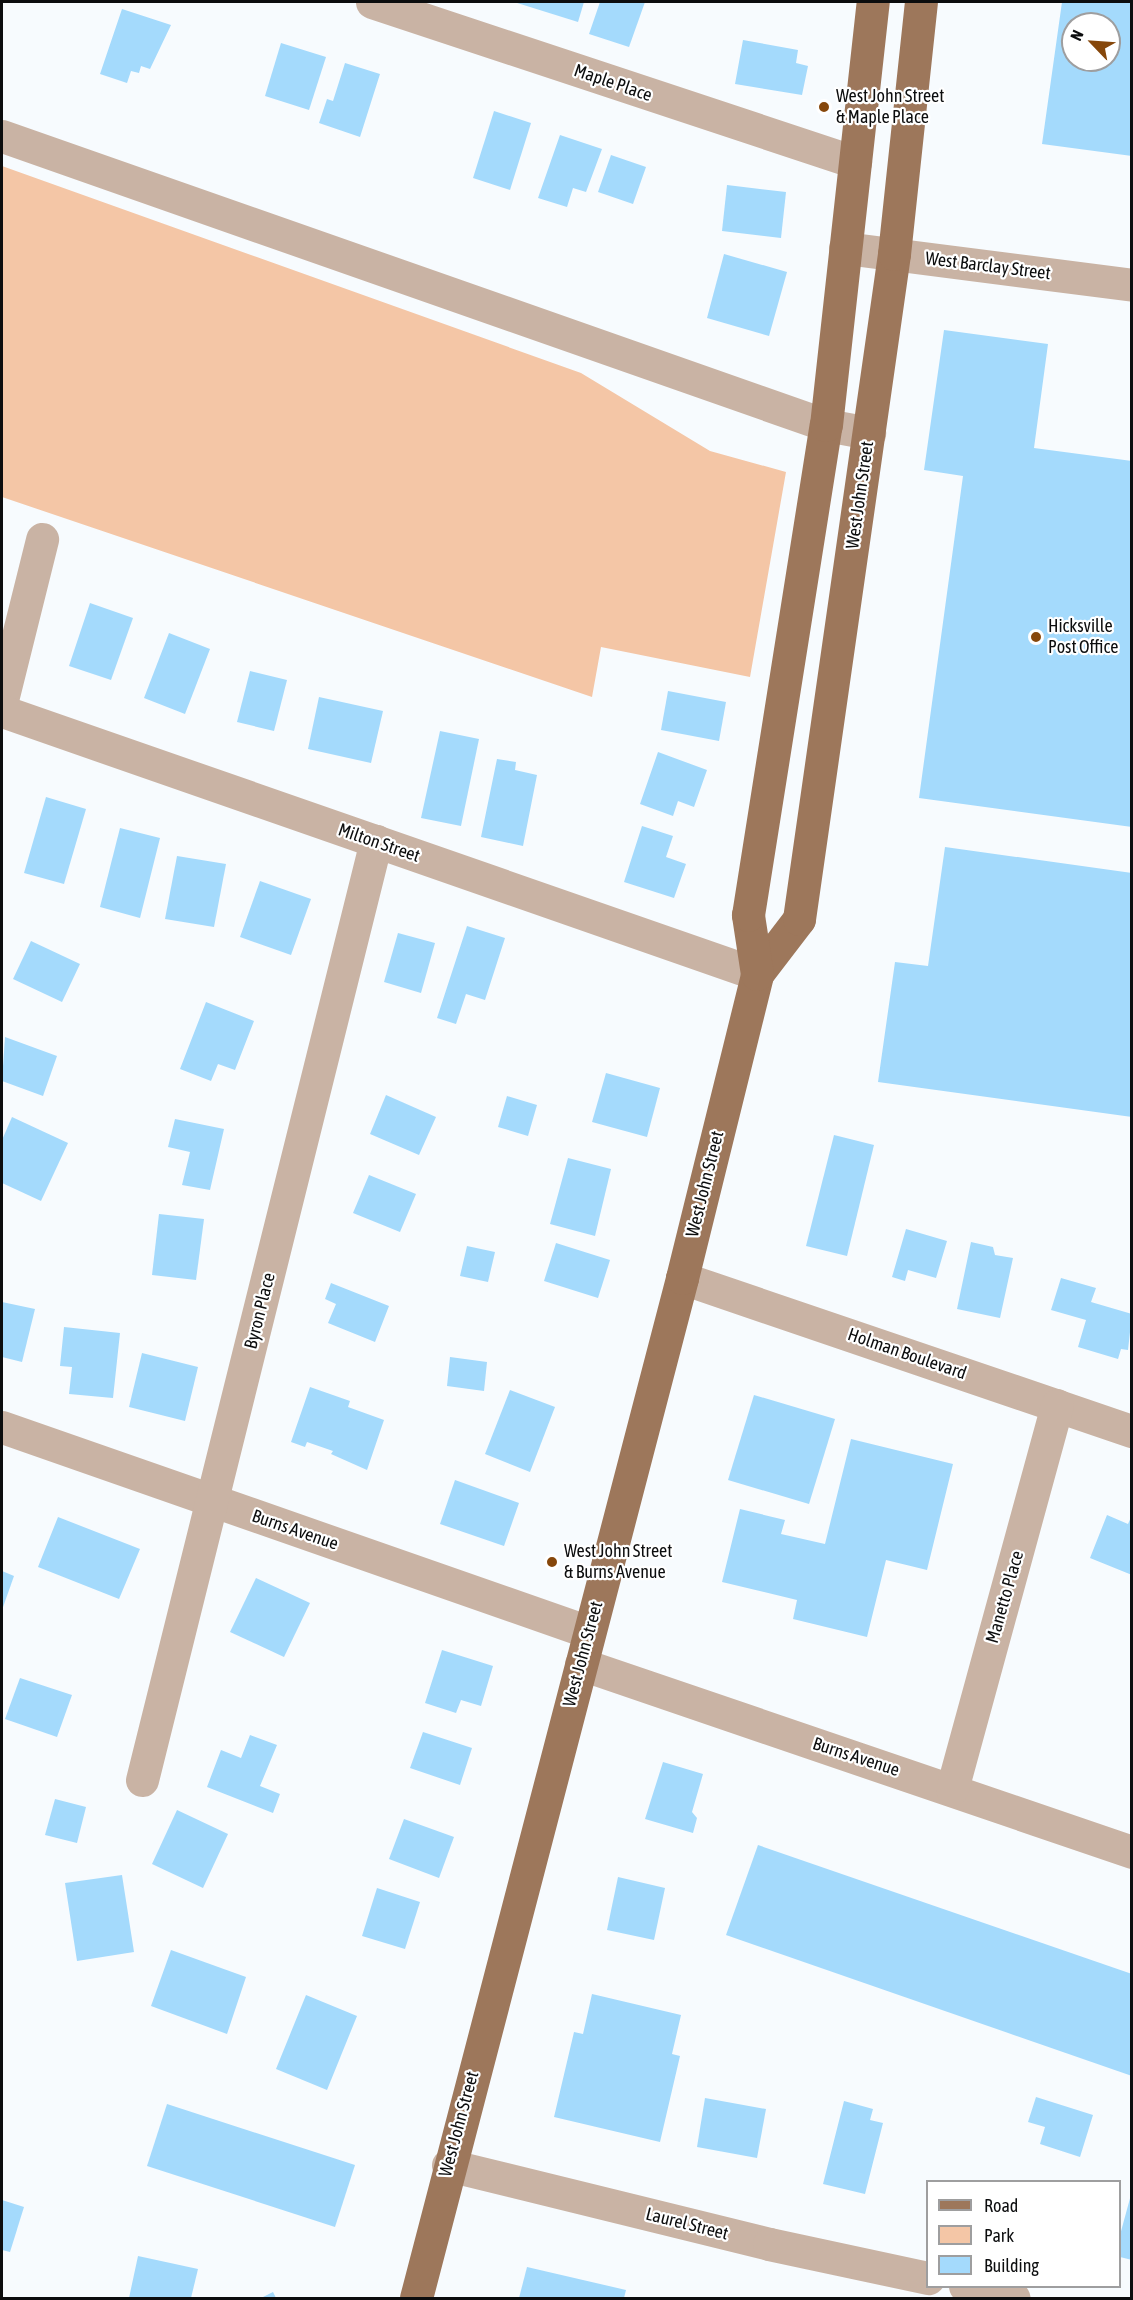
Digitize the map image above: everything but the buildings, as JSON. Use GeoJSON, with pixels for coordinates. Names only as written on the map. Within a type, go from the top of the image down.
{"type":"FeatureCollection","features":[{"type":"Feature","properties":{"kind":"main road","name":"West John Street"},"geometry":{"type":"LineString","coordinates":[[416,2298],[448,2165],[682,1278],[757,974],[748,915],[826,425],[873,2]]}},
{"type":"Feature","properties":{"kind":"main road","name":"West John Street"},"geometry":{"type":"LineString","coordinates":[[757,974],[799,919],[894,254],[921,2]]}},
{"type":"Feature","properties":{"kind":"main road"},"geometry":{"type":"LineString","coordinates":[[781,700],[798,722],[825,741]]}},
{"type":"Feature","properties":{"kind":"street","name":"Maple Place"},"geometry":{"type":"LineString","coordinates":[[372,2],[855,162]]}},
{"type":"Feature","properties":{"kind":"street"},"geometry":{"type":"LineString","coordinates":[[2,136],[826,425],[869,433]]}},
{"type":"Feature","properties":{"kind":"street","name":"West Barclay Street"},"geometry":{"type":"LineString","coordinates":[[845,248],[1131,285]]}},
{"type":"Feature","properties":{"kind":"street"},"geometry":{"type":"LineString","coordinates":[[2,700],[42,539]]}},
{"type":"Feature","properties":{"kind":"street","name":"Milton Street"},"geometry":{"type":"LineString","coordinates":[[2,711],[757,974]]}},
{"type":"Feature","properties":{"kind":"street","name":"Byron Place"},"geometry":{"type":"LineString","coordinates":[[142,1780],[376,841]]}},
{"type":"Feature","properties":{"kind":"street","name":"Holman Boulevard"},"geometry":{"type":"LineString","coordinates":[[682,1278],[1131,1431]]}},
{"type":"Feature","properties":{"kind":"street","name":"Manetto Place"},"geometry":{"type":"LineString","coordinates":[[952,1789],[1057,1405]]}},
{"type":"Feature","properties":{"kind":"street","name":"Burns Avenue"},"geometry":{"type":"LineString","coordinates":[[2,1427],[589,1632]]}},
{"type":"Feature","properties":{"kind":"street","name":"Burns Avenue"},"geometry":{"type":"LineString","coordinates":[[580,1664],[952,1789],[1131,1852]]}},
{"type":"Feature","properties":{"kind":"street","name":"Laurel Street"},"geometry":{"type":"LineString","coordinates":[[448,2165],[769,2244],[926,2278]]}},
{"type":"Feature","properties":{"kind":"street"},"geometry":{"type":"LineString","coordinates":[[973,2288],[1014,2298]]}},
{"type":"Feature","properties":{"kind":"green space"},"geometry":{"type":"Polygon","coordinates":[[[2,166],[581,373],[710,451],[786,472],[750,677],[601,647],[592,697],[2,497],[2,166]]]}},
{"type":"Feature","properties":{"kind":"place","name":"West John Street & Maple Place"},"geometry":{"type":"Point","coordinates":[824,107]}},
{"type":"Feature","properties":{"kind":"place","name":"Hicksville Post Office"},"geometry":{"type":"Point","coordinates":[1036,637]}},
{"type":"Feature","properties":{"kind":"place","name":"West John Street & Burns Avenue"},"geometry":{"type":"Point","coordinates":[552,1562]}}]}
